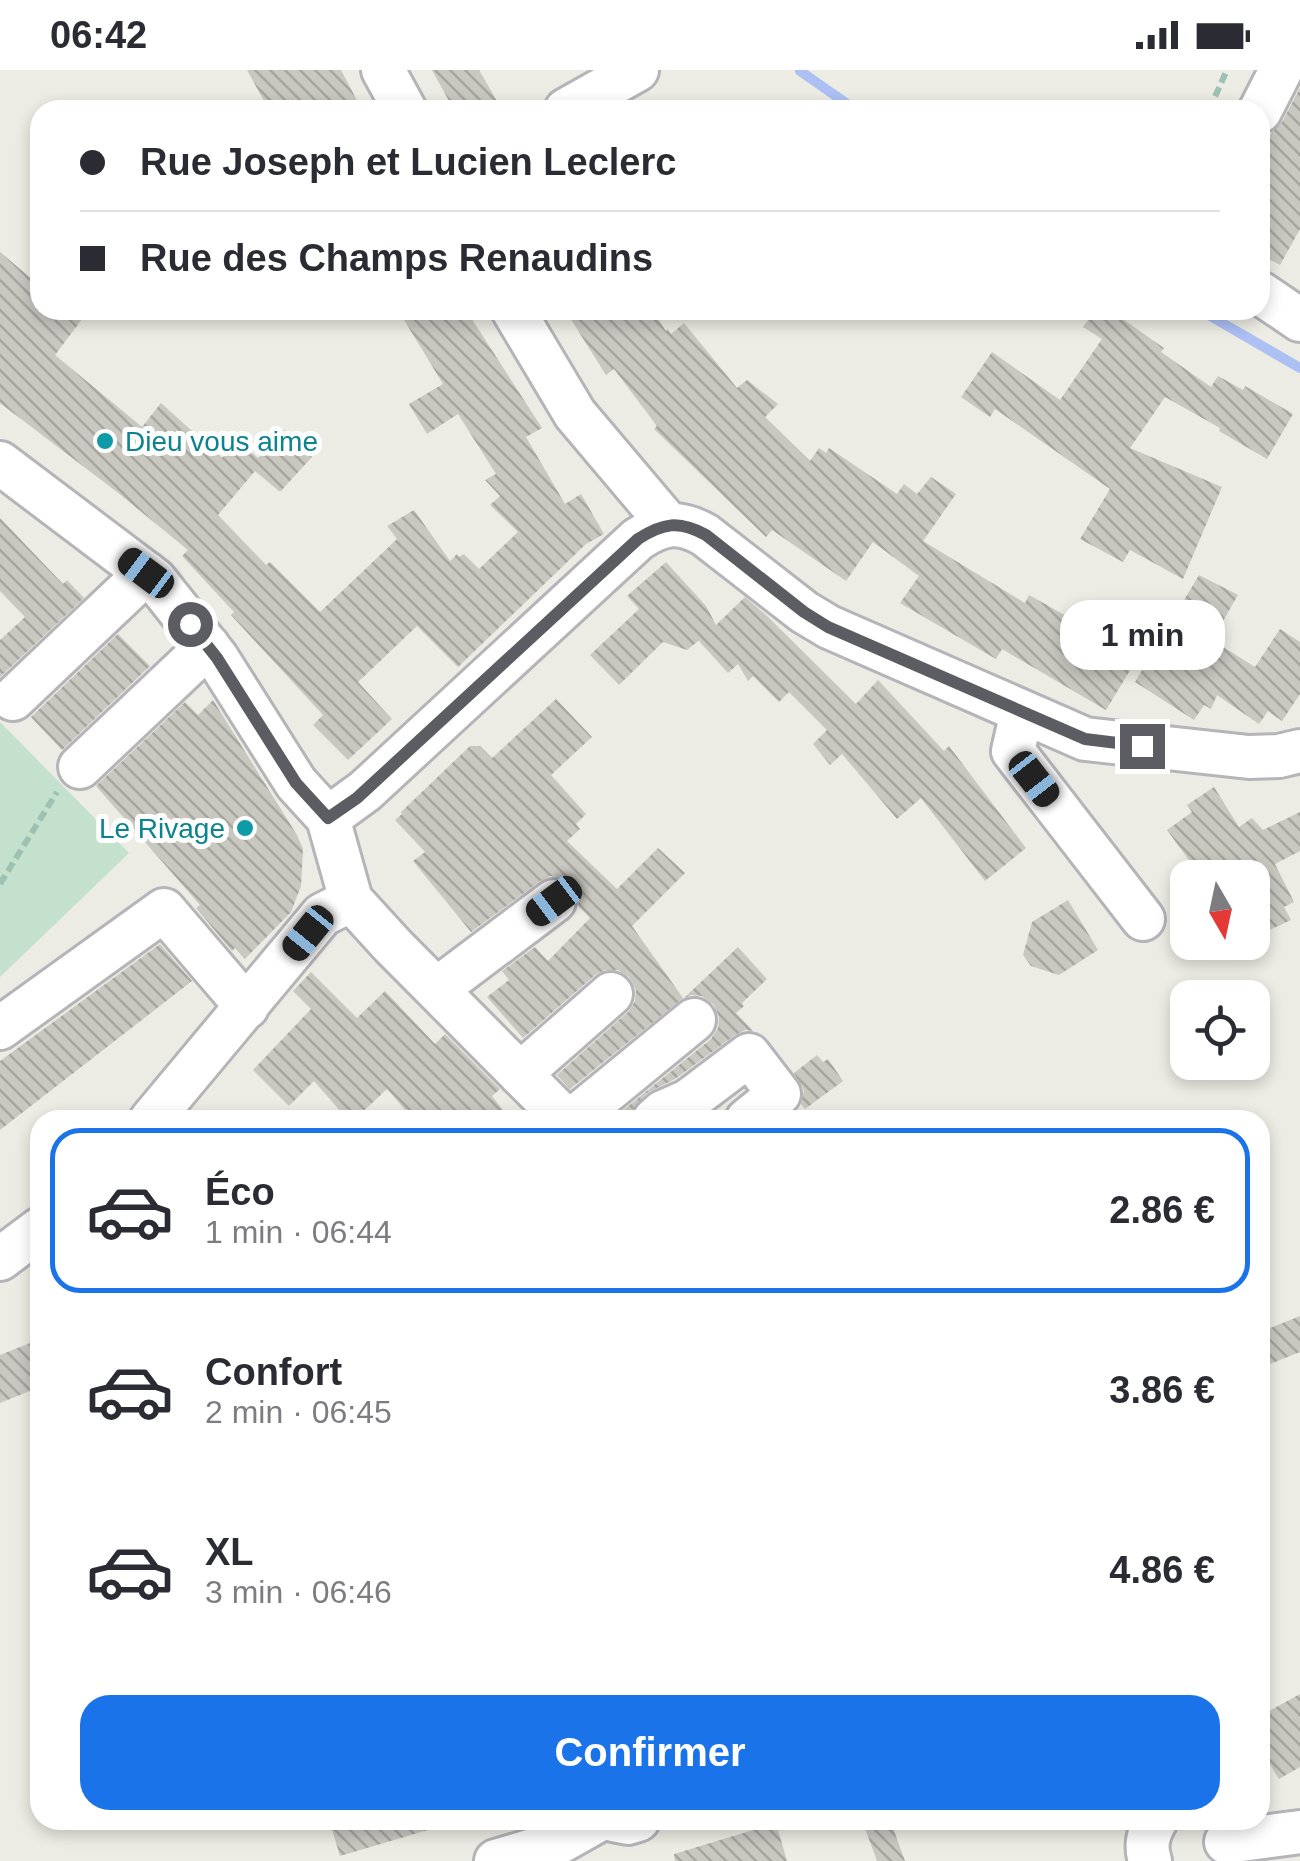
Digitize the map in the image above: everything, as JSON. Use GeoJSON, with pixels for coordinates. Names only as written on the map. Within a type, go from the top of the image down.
{"type":"FeatureCollection","features":[{"type":"Feature","properties":{"kind":"street"},"geometry":{"type":"LineString","coordinates":[[383,70],[400,100]]}},
{"type":"Feature","properties":{"kind":"street"},"geometry":{"type":"LineString","coordinates":[[584,100],[637,70]]}},
{"type":"Feature","properties":{"kind":"street"},"geometry":{"type":"LineString","coordinates":[[1266,100],[1280,72]]}},
{"type":"Feature","properties":{"kind":"street"},"geometry":{"type":"LineString","coordinates":[[519,320],[575,414],[668,524]]}},
{"type":"Feature","properties":{"kind":"street"},"geometry":{"type":"LineString","coordinates":[[0,462],[155,580],[208,646],[296,783],[328,818],[351,900],[558,1110]]}},
{"type":"Feature","properties":{"kind":"street"},"geometry":{"type":"LineString","coordinates":[[328,818],[357,798],[638,539],[668,524],[706,535],[828,627],[1085,739],[1249,757],[1300,751]]}},
{"type":"Feature","properties":{"kind":"street"},"geometry":{"type":"LineString","coordinates":[[13,699],[146,573]]}},
{"type":"Feature","properties":{"kind":"street"},"geometry":{"type":"LineString","coordinates":[[80,767],[208,646]]}},
{"type":"Feature","properties":{"kind":"street"},"geometry":{"type":"LineString","coordinates":[[1022,712],[1013,752],[1144,919]]}},
{"type":"Feature","properties":{"kind":"street"},"geometry":{"type":"LineString","coordinates":[[160,1110],[322,916],[351,900]]}},
{"type":"Feature","properties":{"kind":"street"},"geometry":{"type":"LineString","coordinates":[[436,989],[554,901]]}},
{"type":"Feature","properties":{"kind":"street"},"geometry":{"type":"LineString","coordinates":[[0,1028],[164,910],[248,1006]]}},
{"type":"Feature","properties":{"kind":"street"},"geometry":{"type":"LineString","coordinates":[[520,1074],[611,994]]}},
{"type":"Feature","properties":{"kind":"street"},"geometry":{"type":"LineString","coordinates":[[582,1110],[694,1020]]}},
{"type":"Feature","properties":{"kind":"street"},"geometry":{"type":"LineString","coordinates":[[668,1110],[688,1101],[749,1055],[779,1094],[759,1110]]}},
{"type":"Feature","properties":{"kind":"street"},"geometry":{"type":"LineString","coordinates":[[0,1259],[30,1236]]}},
{"type":"Feature","properties":{"kind":"street"},"geometry":{"type":"LineString","coordinates":[[496,1861],[560,1842],[581,1830]]}},
{"type":"Feature","properties":{"kind":"street"},"geometry":{"type":"LineString","coordinates":[[1222,1841],[1300,1832]]}},
{"type":"Feature","properties":{"kind":"path"},"geometry":{"type":"LineString","coordinates":[[1214,100],[1227,70]]}},
{"type":"Feature","properties":{"kind":"path"},"geometry":{"type":"LineString","coordinates":[[0,884],[62,784],[80,767]]}},
{"type":"Feature","properties":{"kind":"green space"},"geometry":{"type":"Polygon","coordinates":[[[0,722],[129,853],[0,977],[0,722]]]}},
{"type":"Feature","properties":{"kind":"building"},"geometry":{"type":"Polygon","coordinates":[[[247,70],[341,70],[357,100],[264,100],[247,70]]]}},
{"type":"Feature","properties":{"kind":"building"},"geometry":{"type":"Polygon","coordinates":[[[432,70],[479,70],[496,100],[448,100],[432,70]]]}},
{"type":"Feature","properties":{"kind":"building"},"geometry":{"type":"Polygon","coordinates":[[[1300,88],[1300,229],[1280,265],[1270,260],[1270,135],[1282,122],[1300,88]]]}},
{"type":"Feature","properties":{"kind":"building"},"geometry":{"type":"Polygon","coordinates":[[[0,252],[30,278],[30,320],[81,320],[55,355],[142,427],[161,403],[222,458],[238,440],[258,458],[284,430],[312,457],[280,492],[255,471],[218,515],[266,565],[270,562],[320,612],[397,539],[387,526],[414,510],[450,561],[457,554],[464,554],[479,569],[518,532],[490,505],[500,496],[485,480],[496,474],[458,414],[427,434],[409,404],[443,384],[404,320],[472,320],[542,428],[526,437],[565,504],[581,494],[604,534],[586,544],[458,667],[417,626],[358,682],[392,719],[348,760],[313,725],[323,715],[182,556],[188,550],[0,403],[0,252]]]}},
{"type":"Feature","properties":{"kind":"building"},"geometry":{"type":"Polygon","coordinates":[[[571,320],[659,320],[671,334],[684,323],[737,388],[747,380],[778,404],[765,417],[810,461],[819,448],[826,453],[829,448],[897,494],[904,484],[917,494],[931,477],[956,494],[923,541],[1025,603],[1029,595],[1095,632],[1088,642],[1132,667],[1106,710],[1002,649],[996,659],[900,603],[919,576],[873,542],[846,581],[772,530],[766,537],[654,429],[657,426],[614,369],[606,375],[571,320]]]}},
{"type":"Feature","properties":{"kind":"building"},"geometry":{"type":"Polygon","coordinates":[[[1088,320],[1124,320],[1211,387],[1218,376],[1243,390],[1245,386],[1293,414],[1267,459],[1165,397],[1130,448],[1222,487],[1183,579],[1130,550],[1123,562],[1080,539],[1110,489],[995,409],[990,417],[961,397],[992,352],[1060,400],[1102,339],[1083,327],[1088,320]]]}},
{"type":"Feature","properties":{"kind":"building"},"geometry":{"type":"Polygon","coordinates":[[[0,518],[63,584],[67,580],[84,598],[0,677],[0,640],[25,617],[0,591],[0,518]]]}},
{"type":"Feature","properties":{"kind":"building"},"geometry":{"type":"Polygon","coordinates":[[[666,562],[706,606],[716,625],[745,597],[856,704],[878,680],[944,751],[949,746],[1026,848],[985,881],[921,798],[897,819],[842,754],[830,765],[813,744],[827,730],[789,692],[779,702],[753,676],[748,681],[738,664],[728,673],[699,641],[702,638],[687,650],[663,642],[619,685],[590,655],[639,609],[627,596],[666,562]]]}},
{"type":"Feature","properties":{"kind":"building"},"geometry":{"type":"Polygon","coordinates":[[[1199,575],[1238,595],[1212,640],[1255,667],[1280,629],[1300,642],[1300,694],[1282,721],[1268,711],[1259,724],[1217,695],[1211,709],[1204,705],[1194,720],[1135,682],[1199,575]]]}},
{"type":"Feature","properties":{"kind":"building"},"geometry":{"type":"Polygon","coordinates":[[[118,634],[150,666],[62,750],[31,717],[118,634]]]}},
{"type":"Feature","properties":{"kind":"building"},"geometry":{"type":"Polygon","coordinates":[[[556,699],[592,737],[551,775],[586,814],[576,824],[580,829],[567,841],[617,889],[658,848],[685,873],[632,926],[683,998],[570,1089],[557,1075],[628,1012],[636,990],[629,977],[618,970],[595,975],[523,1038],[487,997],[509,980],[502,971],[535,947],[548,961],[590,918],[578,906],[574,887],[563,878],[550,876],[471,932],[413,861],[425,852],[395,820],[470,746],[480,746],[492,758],[556,699]]]}},
{"type":"Feature","properties":{"kind":"building","name":"Le Rivage"},"geometry":{"type":"Polygon","coordinates":[[[213,700],[303,849],[301,886],[291,912],[245,959],[235,948],[232,951],[196,908],[200,905],[96,786],[185,702],[198,715],[213,700]]]}},
{"type":"Feature","properties":{"kind":"building"},"geometry":{"type":"Polygon","coordinates":[[[1214,787],[1239,827],[1252,818],[1263,830],[1300,812],[1300,851],[1275,864],[1294,902],[1284,907],[1291,920],[1270,930],[1270,860],[1189,860],[1167,830],[1192,812],[1187,805],[1214,787]]]}},
{"type":"Feature","properties":{"kind":"building"},"geometry":{"type":"Polygon","coordinates":[[[1068,900],[1098,950],[1059,975],[1031,966],[1023,955],[1032,922],[1068,900]]]}},
{"type":"Feature","properties":{"kind":"building"},"geometry":{"type":"Polygon","coordinates":[[[160,944],[192,981],[0,1130],[0,1061],[160,944]]]}},
{"type":"Feature","properties":{"kind":"building"},"geometry":{"type":"Polygon","coordinates":[[[738,947],[767,979],[736,1013],[753,1031],[735,1035],[675,1079],[647,1093],[632,1110],[623,1110],[711,1039],[718,1028],[714,1005],[702,996],[684,998],[738,947]]]}},
{"type":"Feature","properties":{"kind":"building"},"geometry":{"type":"Polygon","coordinates":[[[311,972],[357,1018],[385,991],[435,1044],[445,1034],[500,1089],[492,1096],[503,1110],[405,1110],[387,1089],[365,1110],[339,1110],[314,1081],[289,1106],[253,1070],[311,1009],[293,991],[311,972]]]}},
{"type":"Feature","properties":{"kind":"building"},"geometry":{"type":"Polygon","coordinates":[[[817,1055],[823,1062],[828,1059],[843,1081],[805,1109],[801,1104],[804,1090],[794,1073],[817,1055]]]}},
{"type":"Feature","properties":{"kind":"building"},"geometry":{"type":"Polygon","coordinates":[[[1300,1316],[1300,1352],[1270,1364],[1270,1328],[1300,1316]]]}},
{"type":"Feature","properties":{"kind":"building"},"geometry":{"type":"Polygon","coordinates":[[[30,1343],[30,1391],[0,1403],[0,1355],[30,1343]]]}},
{"type":"Feature","properties":{"kind":"building"},"geometry":{"type":"Polygon","coordinates":[[[1300,1694],[1300,1767],[1279,1779],[1270,1765],[1270,1710],[1300,1694]]]}},
{"type":"Feature","properties":{"kind":"building"},"geometry":{"type":"Polygon","coordinates":[[[332,1830],[428,1830],[340,1856],[332,1830]]]}},
{"type":"Feature","properties":{"kind":"building"},"geometry":{"type":"Polygon","coordinates":[[[753,1830],[778,1830],[787,1861],[675,1861],[674,1854],[753,1830]]]}},
{"type":"Feature","properties":{"kind":"building"},"geometry":{"type":"Polygon","coordinates":[[[866,1830],[894,1830],[905,1861],[877,1861],[866,1830]]]}},
{"type":"Feature","properties":{"kind":"waterway"},"geometry":{"type":"LineString","coordinates":[[800,71],[842,100]]}},
{"type":"Feature","properties":{"kind":"waterway"},"geometry":{"type":"LineString","coordinates":[[1217,320],[1300,368]]}},
{"type":"Feature","properties":{"kind":"place","name":"Dieu vous aime"},"geometry":{"type":"Point","coordinates":[105,441]}},
{"type":"Feature","properties":{"kind":"place","name":"Le Rivage"},"geometry":{"type":"Point","coordinates":[245,828]}},
{"type":"Feature","properties":{"kind":"route"},"geometry":{"type":"LineString","coordinates":[[190,624],[217,658],[296,783],[328,818],[357,798],[638,539],[668,524],[706,535],[828,627],[1085,739],[1142,746]]}}]}
